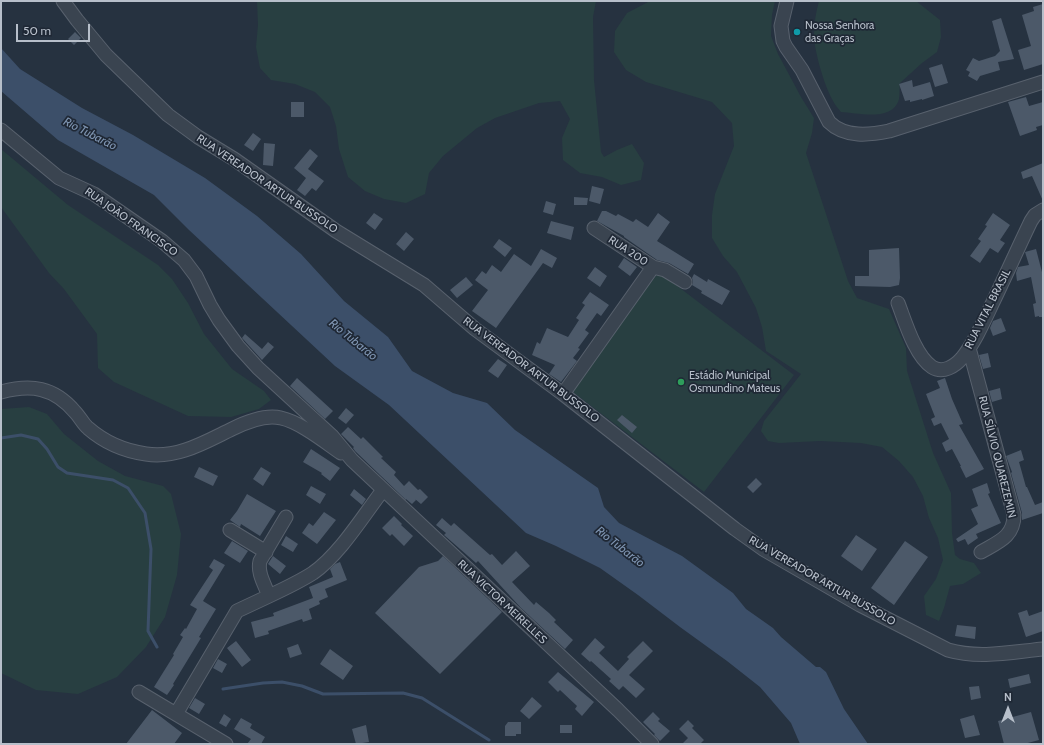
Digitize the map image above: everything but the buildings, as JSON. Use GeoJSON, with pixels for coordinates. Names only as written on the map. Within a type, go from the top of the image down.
{"type":"FeatureCollection","features":[{"type":"Feature","properties":{"kind":"street","name":"RUA VEREADOR ARTUR BUSSOLO"},"geometry":{"type":"LineString","coordinates":[[63,1],[106,55],[168,115],[198,137],[234,159],[336,231],[424,285],[475,329],[564,394],[748,538],[763,548],[876,613],[938,645],[957,652],[983,654],[1043,649]]}},
{"type":"Feature","properties":{"kind":"street"},"geometry":{"type":"LineString","coordinates":[[787,1],[781,26],[783,41],[802,70],[829,122],[833,126],[848,132],[861,135],[889,131],[1043,82]]}},
{"type":"Feature","properties":{"kind":"street","name":"RUA JOÃO FRANCISCO"},"geometry":{"type":"LineString","coordinates":[[1,130],[59,178],[94,194],[162,241],[184,260],[196,276],[216,315],[238,346],[258,368],[332,436],[352,460]]}},
{"type":"Feature","properties":{"kind":"street","name":"RUA VITAL BRASIL"},"geometry":{"type":"LineString","coordinates":[[898,303],[914,342],[921,354],[933,368],[939,370],[953,366],[961,359],[969,348],[988,313],[1031,221],[1042,214]]}},
{"type":"Feature","properties":{"kind":"street","name":"RUA 200"},"geometry":{"type":"LineString","coordinates":[[594,228],[653,267],[665,270],[685,282]]}},
{"type":"Feature","properties":{"kind":"street"},"geometry":{"type":"LineString","coordinates":[[564,394],[653,267]]}},
{"type":"Feature","properties":{"kind":"street","name":"RUA SÍLVIO QUAREZEMIN"},"geometry":{"type":"LineString","coordinates":[[969,348],[1014,515],[1011,531],[1001,540],[981,552]]}},
{"type":"Feature","properties":{"kind":"street"},"geometry":{"type":"LineString","coordinates":[[1,392],[24,387],[37,388],[53,394],[67,403],[87,427],[99,437],[111,444],[130,451],[159,455],[174,454],[201,444],[245,423],[268,417],[280,417],[290,420],[352,460]]}},
{"type":"Feature","properties":{"kind":"street","name":"RUA VICTOR MEIRELLES"},"geometry":{"type":"LineString","coordinates":[[352,460],[618,710],[652,744]]}},
{"type":"Feature","properties":{"kind":"street"},"geometry":{"type":"LineString","coordinates":[[176,714],[237,611],[303,579],[323,564],[339,547],[383,490]]}},
{"type":"Feature","properties":{"kind":"street"},"geometry":{"type":"LineString","coordinates":[[269,596],[260,572],[260,561],[286,517]]}},
{"type":"Feature","properties":{"kind":"street"},"geometry":{"type":"LineString","coordinates":[[230,530],[266,552]]}},
{"type":"Feature","properties":{"kind":"street"},"geometry":{"type":"LineString","coordinates":[[139,692],[226,744]]}},
{"type":"Feature","properties":{"kind":"green space"},"geometry":{"type":"Polygon","coordinates":[[[257,1],[596,1],[593,17],[594,80],[601,152],[604,157],[632,144],[644,163],[641,180],[621,185],[602,177],[580,173],[563,160],[562,138],[570,119],[560,101],[539,103],[495,118],[477,128],[443,156],[429,173],[425,194],[406,203],[384,199],[365,191],[348,177],[339,149],[336,126],[330,107],[315,92],[295,84],[271,80],[260,68],[256,47],[258,25],[257,1]]]}},
{"type":"Feature","properties":{"kind":"green space"},"geometry":{"type":"Polygon","coordinates":[[[650,1],[775,1],[772,15],[771,36],[778,54],[814,118],[812,133],[806,153],[848,281],[857,298],[889,309],[906,348],[907,371],[933,453],[951,493],[952,533],[955,555],[960,559],[974,563],[981,573],[963,584],[950,586],[939,621],[926,615],[924,596],[936,579],[943,560],[938,538],[929,518],[923,496],[913,477],[899,461],[882,447],[861,443],[820,441],[779,443],[768,441],[761,431],[764,421],[801,374],[766,351],[762,327],[756,308],[737,272],[723,256],[712,238],[712,215],[715,194],[734,146],[732,123],[712,102],[646,82],[626,70],[614,52],[615,31],[627,13],[650,1]]]}},
{"type":"Feature","properties":{"kind":"green space"},"geometry":{"type":"Polygon","coordinates":[[[819,1],[916,1],[940,20],[941,37],[937,52],[922,63],[900,83],[899,99],[890,111],[874,114],[841,112],[834,103],[823,76],[814,41],[816,13],[819,1]]]}},
{"type":"Feature","properties":{"kind":"green space"},"geometry":{"type":"Polygon","coordinates":[[[1,149],[68,205],[158,265],[172,279],[188,303],[204,334],[232,369],[264,391],[271,400],[259,409],[231,417],[188,416],[114,382],[98,368],[97,334],[64,289],[49,273],[1,207],[1,149]]]}},
{"type":"Feature","properties":{"kind":"green space","name":"Estádio Municipal Osmundino Mateus"},"geometry":{"type":"Polygon","coordinates":[[[659,272],[794,375],[704,492],[569,389],[659,272]]]}},
{"type":"Feature","properties":{"kind":"green space"},"geometry":{"type":"Polygon","coordinates":[[[29,407],[47,414],[64,434],[98,461],[125,476],[163,486],[171,494],[181,534],[177,575],[165,617],[146,647],[117,677],[78,694],[36,690],[1,673],[1,409],[29,407]]]}},
{"type":"Feature","properties":{"kind":"water","name":"Rio Tubarão"},"geometry":{"type":"Polygon","coordinates":[[[1,48],[20,69],[82,108],[133,135],[205,178],[257,216],[301,254],[344,301],[388,337],[412,371],[453,393],[487,403],[515,430],[598,488],[604,507],[619,523],[682,556],[733,593],[746,609],[773,628],[781,637],[816,667],[820,667],[826,672],[844,709],[868,744],[800,744],[791,723],[760,687],[727,661],[600,568],[526,533],[389,405],[335,366],[189,230],[154,195],[58,140],[1,91],[1,48]]]}},
{"type":"Feature","properties":{"kind":"waterway"},"geometry":{"type":"LineString","coordinates":[[1,438],[21,435],[38,439],[47,449],[58,467],[67,473],[113,480],[128,488],[145,513],[151,549],[148,631],[157,647]]}},
{"type":"Feature","properties":{"kind":"waterway"},"geometry":{"type":"LineString","coordinates":[[223,689],[263,683],[282,682],[302,686],[323,694],[403,693],[422,698],[489,740]]}},
{"type":"Feature","properties":{"kind":"place","name":"Nossa Senhora das Graças"},"geometry":{"type":"Point","coordinates":[797,32]}},
{"type":"Feature","properties":{"kind":"place","name":"Estádio Municipal Osmundino Mateus"},"geometry":{"type":"Point","coordinates":[681,382]}}]}
